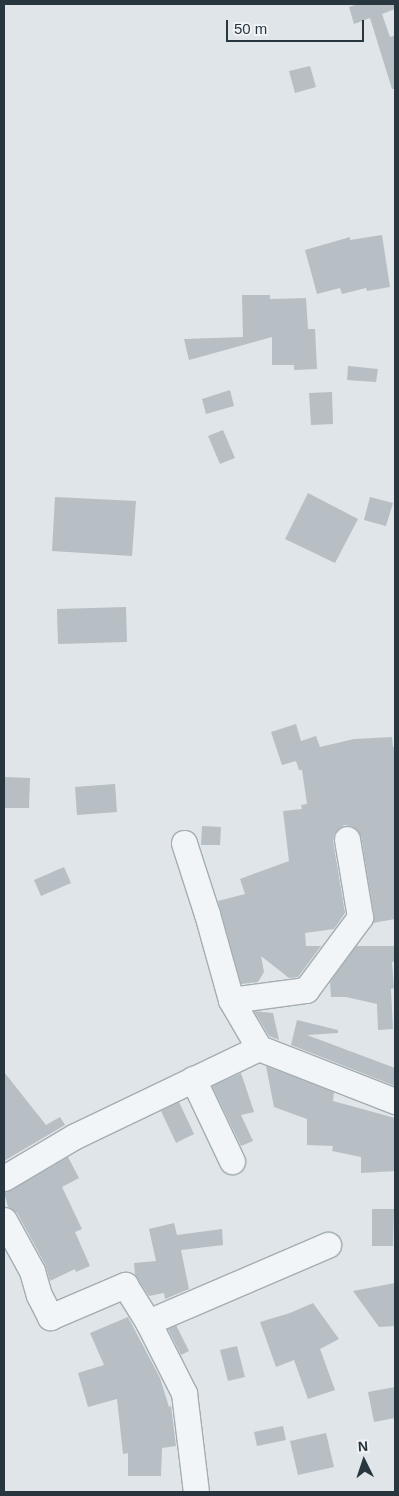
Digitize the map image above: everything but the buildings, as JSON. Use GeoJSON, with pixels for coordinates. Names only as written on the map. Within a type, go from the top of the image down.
{"type":"FeatureCollection","features":[{"type":"Feature","properties":{"kind":"street"},"geometry":{"type":"LineString","coordinates":[[231,1000],[306,990],[360,917],[347,839]]}},
{"type":"Feature","properties":{"kind":"street"},"geometry":{"type":"LineString","coordinates":[[184,843],[207,914],[231,1000],[259,1048],[395,1101]]}},
{"type":"Feature","properties":{"kind":"street"},"geometry":{"type":"LineString","coordinates":[[4,1178],[75,1136],[259,1048]]}},
{"type":"Feature","properties":{"kind":"street"},"geometry":{"type":"LineString","coordinates":[[193,1079],[232,1161]]}},
{"type":"Feature","properties":{"kind":"street"},"geometry":{"type":"LineString","coordinates":[[4,1220],[32,1271],[39,1295],[50,1317],[125,1286],[148,1322],[184,1393],[196,1492]]}},
{"type":"Feature","properties":{"kind":"street"},"geometry":{"type":"LineString","coordinates":[[148,1322],[328,1245]]}}]}
